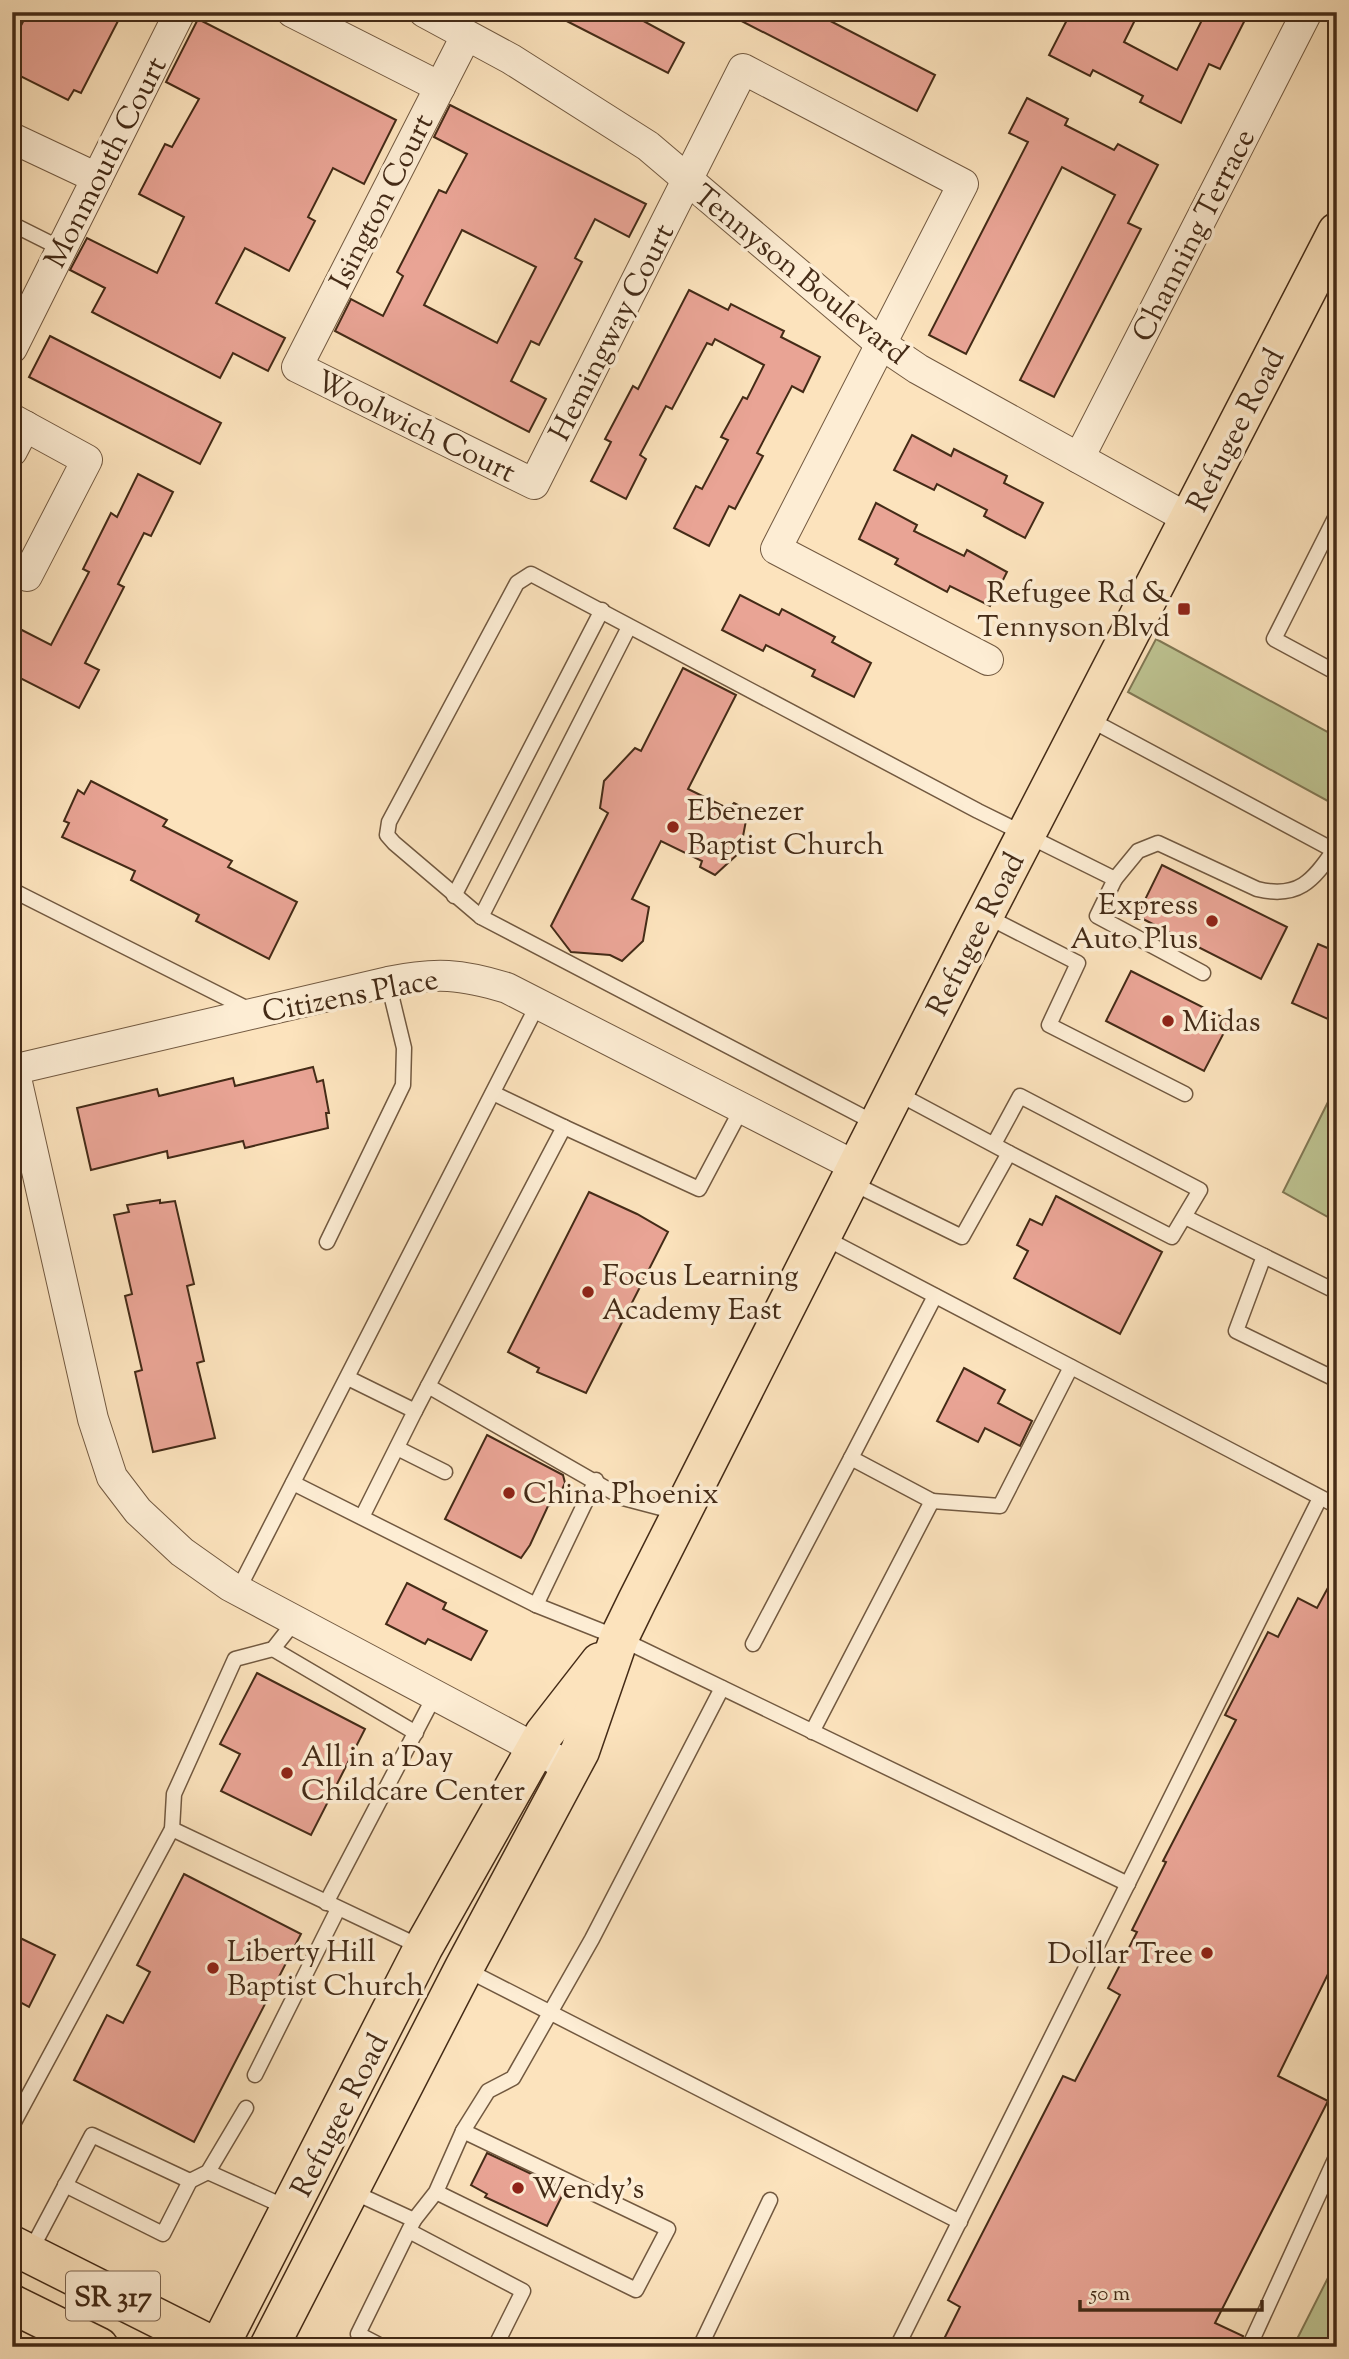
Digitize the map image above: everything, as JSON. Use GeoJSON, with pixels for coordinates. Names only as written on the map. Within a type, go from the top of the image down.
{"type":"FeatureCollection","features":[{"type":"Feature","properties":{"kind":"main road","name":"Refugee Road"},"geometry":{"type":"LineString","coordinates":[[269,2347],[464,1968],[580,1751],[619,1638],[984,915],[1337,232]]}},
{"type":"Feature","properties":{"kind":"main road","name":"Refugee Road"},"geometry":{"type":"LineString","coordinates":[[217,2347],[423,1948],[536,1748],[619,1638]]}},
{"type":"Feature","properties":{"kind":"main road","name":"SR 317"},"geometry":{"type":"LineString","coordinates":[[21,2249],[217,2347]]}},
{"type":"Feature","properties":{"kind":"main road","name":"SR 317"},"geometry":{"type":"LineString","coordinates":[[12,2304],[46,2335],[99,2347]]}},
{"type":"Feature","properties":{"kind":"street","name":"Monmouth Court"},"geometry":{"type":"LineString","coordinates":[[12,348],[180,12]]}},
{"type":"Feature","properties":{"kind":"street"},"geometry":{"type":"LineString","coordinates":[[292,12],[440,87]]}},
{"type":"Feature","properties":{"kind":"street","name":"Tennyson Boulevard"},"geometry":{"type":"LineString","coordinates":[[424,12],[511,59],[648,146],[881,344],[918,369],[1189,519]]}},
{"type":"Feature","properties":{"kind":"street","name":"Channing Terrace"},"geometry":{"type":"LineString","coordinates":[[1079,458],[1307,12]]}},
{"type":"Feature","properties":{"kind":"street","name":"Isington Court"},"geometry":{"type":"LineString","coordinates":[[297,367],[466,36]]}},
{"type":"Feature","properties":{"kind":"street","name":"Hemingway Court"},"geometry":{"type":"LineString","coordinates":[[534,484],[743,69],[963,184],[881,344]]}},
{"type":"Feature","properties":{"kind":"street"},"geometry":{"type":"LineString","coordinates":[[12,138],[97,178]]}},
{"type":"Feature","properties":{"kind":"street"},"geometry":{"type":"LineString","coordinates":[[881,344],[776,549],[988,660]]}},
{"type":"Feature","properties":{"kind":"street","name":"Woolwich Court"},"geometry":{"type":"LineString","coordinates":[[297,367],[534,484]]}},
{"type":"Feature","properties":{"kind":"street"},"geometry":{"type":"LineString","coordinates":[[12,568],[27,576],[87,460],[16,432]]}},
{"type":"Feature","properties":{"kind":"street","name":"Citizens Place"},"geometry":{"type":"LineString","coordinates":[[571,1768],[238,1590],[182,1552],[138,1511],[112,1477],[93,1419],[13,1069],[416,976],[462,975],[507,988],[742,1108],[853,1174]]}},
{"type":"Feature","properties":{"kind":"lane"},"geometry":{"type":"LineString","coordinates":[[12,224],[62,249]]}},
{"type":"Feature","properties":{"kind":"lane"},"geometry":{"type":"LineString","coordinates":[[1337,514],[1274,639],[1337,673]]}},
{"type":"Feature","properties":{"kind":"lane"},"geometry":{"type":"LineString","coordinates":[[994,1144],[1020,1096],[1200,1190],[1171,1237],[994,1144],[886,1108],[481,917],[394,843],[387,835],[389,822],[517,583],[531,574],[1025,835],[1115,879]]}},
{"type":"Feature","properties":{"kind":"lane"},"geometry":{"type":"LineString","coordinates":[[454,896],[602,610]]}},
{"type":"Feature","properties":{"kind":"lane"},"geometry":{"type":"LineString","coordinates":[[481,917],[629,627]]}},
{"type":"Feature","properties":{"kind":"lane"},"geometry":{"type":"LineString","coordinates":[[1086,717],[1335,851],[1315,878],[1292,890],[1269,892],[1257,889],[1158,843],[1138,851],[1115,879],[1097,916],[1203,973]]}},
{"type":"Feature","properties":{"kind":"lane"},"geometry":{"type":"LineString","coordinates":[[12,890],[254,1013]]}},
{"type":"Feature","properties":{"kind":"lane"},"geometry":{"type":"LineString","coordinates":[[984,915],[1078,963],[1049,1025],[1185,1094]]}},
{"type":"Feature","properties":{"kind":"lane"},"geometry":{"type":"LineString","coordinates":[[327,1242],[403,1085],[404,1048],[388,982]]}},
{"type":"Feature","properties":{"kind":"lane"},"geometry":{"type":"LineString","coordinates":[[238,1590],[538,1004]]}},
{"type":"Feature","properties":{"kind":"lane"},"geometry":{"type":"LineString","coordinates":[[493,1093],[699,1189],[742,1108]]}},
{"type":"Feature","properties":{"kind":"lane"},"geometry":{"type":"LineString","coordinates":[[362,1517],[564,1127]]}},
{"type":"Feature","properties":{"kind":"lane"},"geometry":{"type":"LineString","coordinates":[[853,1174],[962,1237],[1009,1153]]}},
{"type":"Feature","properties":{"kind":"lane"},"geometry":{"type":"LineString","coordinates":[[1185,1217],[1337,1292]]}},
{"type":"Feature","properties":{"kind":"lane"},"geometry":{"type":"LineString","coordinates":[[822,1236],[1337,1506]]}},
{"type":"Feature","properties":{"kind":"lane"},"geometry":{"type":"LineString","coordinates":[[1264,1256],[1236,1331],[1337,1380]]}},
{"type":"Feature","properties":{"kind":"lane"},"geometry":{"type":"LineString","coordinates":[[753,1644],[935,1296]]}},
{"type":"Feature","properties":{"kind":"lane"},"geometry":{"type":"LineString","coordinates":[[851,1458],[932,1501],[1000,1506],[1071,1367]]}},
{"type":"Feature","properties":{"kind":"lane"},"geometry":{"type":"LineString","coordinates":[[348,1378],[415,1411]]}},
{"type":"Feature","properties":{"kind":"lane"},"geometry":{"type":"LineString","coordinates":[[428,1386],[596,1480],[623,1498],[682,1513]]}},
{"type":"Feature","properties":{"kind":"lane"},"geometry":{"type":"LineString","coordinates":[[397,1448],[445,1472]]}},
{"type":"Feature","properties":{"kind":"lane"},"geometry":{"type":"LineString","coordinates":[[536,1605],[596,1480]]}},
{"type":"Feature","properties":{"kind":"lane"},"geometry":{"type":"LineString","coordinates":[[293,1483],[536,1605],[619,1638],[1128,1884]]}},
{"type":"Feature","properties":{"kind":"lane"},"geometry":{"type":"LineString","coordinates":[[897,2347],[1320,1498]]}},
{"type":"Feature","properties":{"kind":"lane"},"geometry":{"type":"LineString","coordinates":[[812,1731],[932,1501]]}},
{"type":"Feature","properties":{"kind":"lane"},"geometry":{"type":"LineString","coordinates":[[12,2126],[18,2101],[172,1829],[174,1794],[235,1659],[274,1649],[295,1621]]}},
{"type":"Feature","properties":{"kind":"lane"},"geometry":{"type":"LineString","coordinates":[[274,1649],[416,1733]]}},
{"type":"Feature","properties":{"kind":"lane"},"geometry":{"type":"LineString","coordinates":[[383,2347],[358,2334],[412,2226],[436,2192],[463,2131],[488,2091],[513,2078],[592,1939],[722,1688]]}},
{"type":"Feature","properties":{"kind":"lane"},"geometry":{"type":"LineString","coordinates":[[255,2075],[332,1906],[435,1696]]}},
{"type":"Feature","properties":{"kind":"lane"},"geometry":{"type":"LineString","coordinates":[[172,1829],[423,1948]]}},
{"type":"Feature","properties":{"kind":"lane"},"geometry":{"type":"LineString","coordinates":[[464,1968],[960,2222]]}},
{"type":"Feature","properties":{"kind":"lane"},"geometry":{"type":"LineString","coordinates":[[65,2185],[163,2234],[190,2181],[208,2172],[246,2108]]}},
{"type":"Feature","properties":{"kind":"lane"},"geometry":{"type":"LineString","coordinates":[[436,2192],[636,2290],[668,2229],[463,2131]]}},
{"type":"Feature","properties":{"kind":"lane"},"geometry":{"type":"LineString","coordinates":[[21,2249],[65,2185],[92,2134],[190,2181]]}},
{"type":"Feature","properties":{"kind":"lane"},"geometry":{"type":"LineString","coordinates":[[1249,2347],[1337,2155]]}},
{"type":"Feature","properties":{"kind":"lane"},"geometry":{"type":"LineString","coordinates":[[208,2172],[290,2210]]}},
{"type":"Feature","properties":{"kind":"lane"},"geometry":{"type":"LineString","coordinates":[[351,2191],[523,2291],[495,2347]]}},
{"type":"Feature","properties":{"kind":"lane"},"geometry":{"type":"LineString","coordinates":[[700,2347],[770,2200]]}},
{"type":"Feature","properties":{"kind":"green space"},"geometry":{"type":"Polygon","coordinates":[[[1156,639],[1337,737],[1337,806],[1128,692],[1156,639]]]}},
{"type":"Feature","properties":{"kind":"green space"},"geometry":{"type":"Polygon","coordinates":[[[1337,1084],[1337,1222],[1283,1192],[1337,1084]]]}},
{"type":"Feature","properties":{"kind":"green space"},"geometry":{"type":"Polygon","coordinates":[[[1337,2260],[1337,2347],[1293,2347],[1337,2260]]]}},
{"type":"Feature","properties":{"kind":"building"},"geometry":{"type":"Polygon","coordinates":[[[28,12],[114,12],[111,18],[118,21],[81,93],[74,90],[68,100],[12,72],[12,43],[28,12]]]}},
{"type":"Feature","properties":{"kind":"building"},"geometry":{"type":"Polygon","coordinates":[[[549,12],[627,12],[684,43],[668,73],[549,12]]]}},
{"type":"Feature","properties":{"kind":"building"},"geometry":{"type":"Polygon","coordinates":[[[724,12],[813,12],[935,75],[917,111],[724,12]]]}},
{"type":"Feature","properties":{"kind":"building"},"geometry":{"type":"Polygon","coordinates":[[[1071,12],[1139,12],[1124,42],[1177,70],[1206,12],[1249,12],[1220,69],[1209,64],[1181,123],[1140,102],[1143,96],[1093,70],[1090,76],[1049,55],[1071,12]]]}},
{"type":"Feature","properties":{"kind":"building"},"geometry":{"type":"Polygon","coordinates":[[[198,19],[396,120],[364,184],[333,168],[308,217],[315,221],[289,271],[245,248],[216,303],[285,338],[268,371],[233,353],[220,378],[92,312],[105,288],[70,270],[87,238],[157,273],[184,217],[139,194],[165,144],[172,147],[199,99],[166,82],[198,19]]]}},
{"type":"Feature","properties":{"kind":"building"},"geometry":{"type":"Polygon","coordinates":[[[1027,98],[1068,119],[1065,125],[1114,150],[1118,144],[1158,165],[1128,223],[1141,229],[1054,397],[1020,380],[1115,195],[1062,167],[966,354],[929,335],[1028,142],[1009,133],[1027,98]]]}},
{"type":"Feature","properties":{"kind":"building"},"geometry":{"type":"Polygon","coordinates":[[[450,105],[646,204],[629,237],[595,219],[575,258],[582,262],[539,345],[531,341],[511,381],[546,399],[529,432],[335,331],[351,299],[383,316],[403,276],[397,272],[439,190],[446,193],[467,154],[434,137],[450,105]],[[462,230],[424,305],[497,343],[536,267],[462,230]]]}},
{"type":"Feature","properties":{"kind":"building"},"geometry":{"type":"Polygon","coordinates":[[[689,290],[728,310],[731,304],[784,331],[781,337],[820,357],[803,392],[792,386],[757,453],[763,456],[735,509],[729,506],[709,546],[674,528],[696,486],[702,489],[728,440],[721,437],[743,397],[747,399],[764,365],[715,339],[712,345],[707,343],[672,409],[666,406],[640,455],[646,459],[626,499],[591,481],[611,442],[605,439],[633,386],[638,389],[689,290]]]}},
{"type":"Feature","properties":{"kind":"building"},"geometry":{"type":"Polygon","coordinates":[[[50,336],[221,423],[200,464],[29,377],[50,336]]]}},
{"type":"Feature","properties":{"kind":"building"},"geometry":{"type":"Polygon","coordinates":[[[912,435],[951,456],[954,449],[1007,476],[1004,483],[1043,503],[1025,538],[984,516],[987,510],[937,484],[934,490],[894,470],[912,435]]]}},
{"type":"Feature","properties":{"kind":"building"},"geometry":{"type":"Polygon","coordinates":[[[138,474],[173,492],[151,536],[144,533],[118,584],[124,587],[85,663],[99,670],[79,708],[12,674],[12,625],[51,645],[89,572],[83,569],[111,513],[117,517],[138,474]]]}},
{"type":"Feature","properties":{"kind":"building"},"geometry":{"type":"Polygon","coordinates":[[[876,503],[917,525],[914,531],[964,556],[967,550],[1007,572],[990,606],[950,586],[947,592],[895,564],[898,559],[859,539],[876,503]]]}},
{"type":"Feature","properties":{"kind":"building"},"geometry":{"type":"Polygon","coordinates":[[[740,595],[779,615],[782,609],[835,637],[832,642],[871,663],[854,697],[812,676],[815,670],[766,645],[763,651],[722,630],[740,595]]]}},
{"type":"Feature","properties":{"kind":"building","name":"Ebenezer Baptist Church"},"geometry":{"type":"Polygon","coordinates":[[[683,668],[736,695],[688,789],[729,809],[734,803],[748,810],[740,852],[715,875],[700,867],[702,861],[661,841],[632,899],[649,907],[643,941],[622,961],[610,955],[571,952],[551,926],[608,813],[600,808],[604,781],[635,748],[641,751],[683,668]]]}},
{"type":"Feature","properties":{"kind":"building"},"geometry":{"type":"Polygon","coordinates":[[[91,781],[167,820],[163,826],[232,861],[228,867],[297,902],[269,959],[196,921],[199,915],[131,880],[135,871],[62,837],[69,823],[64,821],[78,790],[84,794],[91,781]]]}},
{"type":"Feature","properties":{"kind":"building","name":"Express Auto Plus"},"geometry":{"type":"Polygon","coordinates":[[[1162,865],[1287,927],[1261,979],[1137,916],[1162,865]]]}},
{"type":"Feature","properties":{"kind":"building"},"geometry":{"type":"Polygon","coordinates":[[[1318,944],[1337,952],[1337,1023],[1292,1003],[1318,944]]]}},
{"type":"Feature","properties":{"kind":"building","name":"Midas"},"geometry":{"type":"Polygon","coordinates":[[[1131,971],[1230,1021],[1204,1071],[1106,1021],[1131,971]]]}},
{"type":"Feature","properties":{"kind":"building"},"geometry":{"type":"Polygon","coordinates":[[[313,1067],[317,1082],[323,1080],[329,1113],[326,1113],[328,1128],[245,1148],[243,1141],[168,1158],[167,1151],[91,1170],[77,1108],[157,1089],[159,1096],[233,1078],[235,1086],[313,1067]]]}},
{"type":"Feature","properties":{"kind":"building","name":"Focus Learning Academy East"},"geometry":{"type":"Polygon","coordinates":[[[589,1192],[668,1232],[586,1393],[537,1372],[539,1368],[508,1352],[589,1192]]]}},
{"type":"Feature","properties":{"kind":"building"},"geometry":{"type":"Polygon","coordinates":[[[1056,1196],[1162,1252],[1120,1334],[1014,1278],[1028,1251],[1017,1245],[1030,1219],[1042,1225],[1056,1196]]]}},
{"type":"Feature","properties":{"kind":"building"},"geometry":{"type":"Polygon","coordinates":[[[160,1200],[160,1203],[175,1201],[194,1284],[187,1286],[204,1361],[197,1363],[215,1438],[153,1452],[135,1372],[142,1370],[125,1296],[132,1294],[114,1215],[129,1212],[127,1205],[160,1200]]]}},
{"type":"Feature","properties":{"kind":"building"},"geometry":{"type":"Polygon","coordinates":[[[964,1368],[1005,1390],[998,1403],[1032,1421],[1020,1446],[985,1428],[978,1442],[937,1421],[964,1368]]]}},
{"type":"Feature","properties":{"kind":"building","name":"China Phoenix"},"geometry":{"type":"Polygon","coordinates":[[[487,1435],[563,1475],[565,1483],[556,1503],[548,1506],[521,1558],[445,1519],[487,1435]]]}},
{"type":"Feature","properties":{"kind":"building"},"geometry":{"type":"Polygon","coordinates":[[[1337,1571],[1337,1978],[1328,1974],[1278,2076],[1328,2101],[1215,2323],[1243,2336],[1240,2347],[940,2347],[960,2307],[948,2300],[1063,2076],[1075,2081],[1120,1995],[1108,1988],[1137,1932],[1132,1930],[1166,1862],[1163,1861],[1236,1720],[1225,1715],[1268,1632],[1278,1637],[1298,1598],[1317,1608],[1337,1571]]]}},
{"type":"Feature","properties":{"kind":"building"},"geometry":{"type":"Polygon","coordinates":[[[407,1583],[446,1603],[443,1609],[487,1631],[471,1660],[428,1639],[425,1644],[386,1624],[407,1583]]]}},
{"type":"Feature","properties":{"kind":"building","name":"All in a Day Childcare Center"},"geometry":{"type":"Polygon","coordinates":[[[257,1673],[365,1729],[311,1835],[221,1791],[240,1754],[220,1744],[257,1673]]]}},
{"type":"Feature","properties":{"kind":"building","name":"Liberty Hill Baptist Church"},"geometry":{"type":"Polygon","coordinates":[[[184,1874],[301,1934],[194,2142],[74,2080],[107,2015],[123,2023],[150,1972],[137,1965],[184,1874]]]}},
{"type":"Feature","properties":{"kind":"building"},"geometry":{"type":"Polygon","coordinates":[[[12,1934],[55,1955],[29,2007],[12,1998],[12,1934]]]}},
{"type":"Feature","properties":{"kind":"building","name":"Wendy's"},"geometry":{"type":"Polygon","coordinates":[[[487,2153],[565,2190],[547,2226],[485,2197],[487,2194],[471,2185],[487,2153]]]}},
{"type":"Feature","properties":{"kind":"place","name":"Refugee Rd & Tennyson Blvd"},"geometry":{"type":"Point","coordinates":[1184,609]}},
{"type":"Feature","properties":{"kind":"place","name":"Ebenezer Baptist Church"},"geometry":{"type":"Point","coordinates":[673,827]}},
{"type":"Feature","properties":{"kind":"place","name":"Express Auto Plus"},"geometry":{"type":"Point","coordinates":[1212,921]}},
{"type":"Feature","properties":{"kind":"place","name":"Midas"},"geometry":{"type":"Point","coordinates":[1168,1021]}},
{"type":"Feature","properties":{"kind":"place","name":"Focus Learning Academy East"},"geometry":{"type":"Point","coordinates":[588,1292]}},
{"type":"Feature","properties":{"kind":"place","name":"China Phoenix"},"geometry":{"type":"Point","coordinates":[509,1493]}},
{"type":"Feature","properties":{"kind":"place","name":"All in a Day Childcare Center"},"geometry":{"type":"Point","coordinates":[287,1773]}},
{"type":"Feature","properties":{"kind":"place","name":"Dollar Tree"},"geometry":{"type":"Point","coordinates":[1207,1953]}},
{"type":"Feature","properties":{"kind":"place","name":"Liberty Hill Baptist Church"},"geometry":{"type":"Point","coordinates":[213,1968]}},
{"type":"Feature","properties":{"kind":"place","name":"Wendy's"},"geometry":{"type":"Point","coordinates":[518,2188]}}]}
